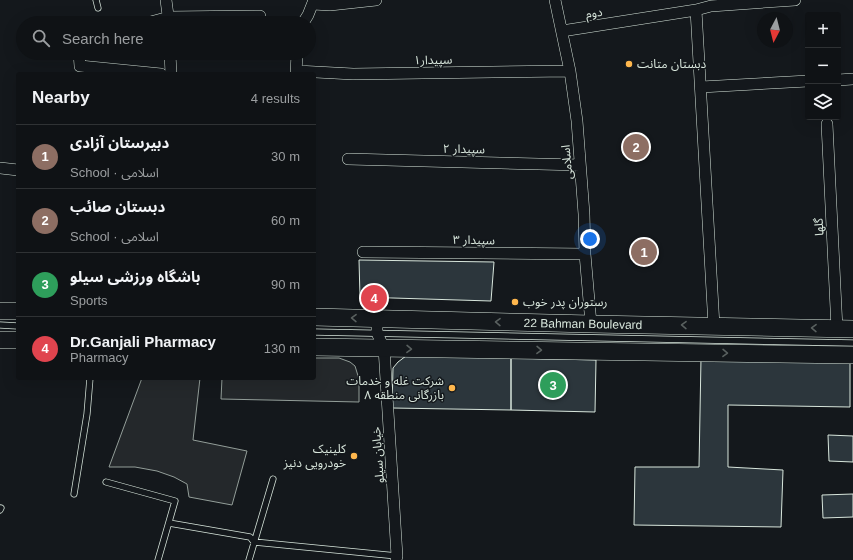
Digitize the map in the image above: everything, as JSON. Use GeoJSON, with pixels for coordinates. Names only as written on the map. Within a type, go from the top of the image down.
{"type":"FeatureCollection","features":[{"type":"Feature","properties":{"kind":"main road"},"geometry":{"type":"LineString","coordinates":[[0,310],[16,311]]}},
{"type":"Feature","properties":{"kind":"main road","name":"22 Bahman Boulevard"},"geometry":{"type":"LineString","coordinates":[[316,317],[377,326],[591,324],[845,329]]}},
{"type":"Feature","properties":{"kind":"main road"},"geometry":{"type":"LineString","coordinates":[[0,340],[16,340]]}},
{"type":"Feature","properties":{"kind":"main road"},"geometry":{"type":"LineString","coordinates":[[316,347],[853,355]]}},
{"type":"Feature","properties":{"kind":"street"},"geometry":{"type":"LineString","coordinates":[[166,0],[168,16]]}},
{"type":"Feature","properties":{"kind":"street"},"geometry":{"type":"LineString","coordinates":[[307,16],[313,2],[330,5],[376,0]]}},
{"type":"Feature","properties":{"kind":"street","name":"اسلامی"},"geometry":{"type":"LineString","coordinates":[[555,0],[570,71],[576,121],[591,324]]}},
{"type":"Feature","properties":{"kind":"street","name":"دوم"},"geometry":{"type":"LineString","coordinates":[[562,31],[696,10],[712,6],[795,0]]}},
{"type":"Feature","properties":{"kind":"street"},"geometry":{"type":"LineString","coordinates":[[696,10],[714,326]]}},
{"type":"Feature","properties":{"kind":"street"},"geometry":{"type":"LineString","coordinates":[[80,60],[80,66],[141,72]]}},
{"type":"Feature","properties":{"kind":"street"},"geometry":{"type":"LineString","coordinates":[[170,60],[171,72]]}},
{"type":"Feature","properties":{"kind":"street"},"geometry":{"type":"LineString","coordinates":[[297,60],[297,72]]}},
{"type":"Feature","properties":{"kind":"street","name":"سپیدار۱"},"geometry":{"type":"LineString","coordinates":[[316,73],[353,74],[570,71]]}},
{"type":"Feature","properties":{"kind":"street"},"geometry":{"type":"LineString","coordinates":[[841,80],[853,79]]}},
{"type":"Feature","properties":{"kind":"street"},"geometry":{"type":"LineString","coordinates":[[701,87],[805,81]]}},
{"type":"Feature","properties":{"kind":"street","name":"گلها"},"geometry":{"type":"LineString","coordinates":[[827,124],[845,329]]}},
{"type":"Feature","properties":{"kind":"street","name":"سپیدار ۲"},"geometry":{"type":"LineString","coordinates":[[348,159],[580,165]]}},
{"type":"Feature","properties":{"kind":"street"},"geometry":{"type":"LineString","coordinates":[[0,168],[16,170]]}},
{"type":"Feature","properties":{"kind":"street","name":"سپیدار ۳"},"geometry":{"type":"LineString","coordinates":[[363,252],[585,254]]}},
{"type":"Feature","properties":{"kind":"street"},"geometry":{"type":"LineString","coordinates":[[377,326],[384,348]]}},
{"type":"Feature","properties":{"kind":"street","name":"خیابان سیلو"},"geometry":{"type":"LineString","coordinates":[[384,348],[397,558]]}},
{"type":"Feature","properties":{"kind":"lane"},"geometry":{"type":"LineString","coordinates":[[96,0],[98,8]]}},
{"type":"Feature","properties":{"kind":"lane"},"geometry":{"type":"LineString","coordinates":[[0,325],[16,326]]}},
{"type":"Feature","properties":{"kind":"lane"},"geometry":{"type":"LineString","coordinates":[[316,332],[377,326],[853,343]]}},
{"type":"Feature","properties":{"kind":"lane"},"geometry":{"type":"LineString","coordinates":[[74,494],[87,414],[90,380]]}},
{"type":"Feature","properties":{"kind":"lane"},"geometry":{"type":"LineString","coordinates":[[249,560],[274,479]]}},
{"type":"Feature","properties":{"kind":"lane"},"geometry":{"type":"LineString","coordinates":[[106,482],[175,501],[158,560]]}},
{"type":"Feature","properties":{"kind":"lane"},"geometry":{"type":"LineString","coordinates":[[169,523],[250,537],[254,542],[397,558]]}},
{"type":"Feature","properties":{"kind":"shaded area"},"geometry":{"type":"Polygon","coordinates":[[[316,358],[339,358],[350,362],[355,366],[359,379],[359,402],[221,399],[222,380],[316,380],[316,358]]]}},
{"type":"Feature","properties":{"kind":"shaded area"},"geometry":{"type":"Polygon","coordinates":[[[141,380],[200,380],[193,440],[247,451],[232,505],[189,497],[187,484],[174,477],[157,471],[135,467],[109,467],[141,380]]]}},
{"type":"Feature","properties":{"kind":"building"},"geometry":{"type":"Polygon","coordinates":[[[359,260],[494,262],[491,301],[360,297],[359,260]]]}},
{"type":"Feature","properties":{"kind":"building","name":"شرکت غله و خدمات بازرگانی منطقه ۸"},"geometry":{"type":"Polygon","coordinates":[[[406,356],[511,358],[511,410],[392,408],[393,368],[406,356]]]}},
{"type":"Feature","properties":{"kind":"building"},"geometry":{"type":"Polygon","coordinates":[[[511,358],[596,360],[595,412],[511,410],[511,358]]]}},
{"type":"Feature","properties":{"kind":"building"},"geometry":{"type":"Polygon","coordinates":[[[701,358],[850,361],[850,407],[728,405],[728,467],[783,470],[781,527],[634,525],[635,467],[699,467],[701,358]]]}},
{"type":"Feature","properties":{"kind":"building"},"geometry":{"type":"Polygon","coordinates":[[[828,435],[853,436],[853,462],[829,461],[828,435]]]}},
{"type":"Feature","properties":{"kind":"building"},"geometry":{"type":"Polygon","coordinates":[[[853,494],[853,517],[823,518],[822,495],[853,494]]]}},
{"type":"Feature","properties":{"kind":"place","name":"دبستان متانت"},"geometry":{"type":"Point","coordinates":[629,64]}},
{"type":"Feature","properties":{"kind":"place","name":"دبستان صائب"},"geometry":{"type":"Point","coordinates":[636,147]}},
{"type":"Feature","properties":{"kind":"place","name":"دبیرستان آزادی"},"geometry":{"type":"Point","coordinates":[644,252]}},
{"type":"Feature","properties":{"kind":"place","name":"Dr.Ganjali Pharmacy"},"geometry":{"type":"Point","coordinates":[374,298]}},
{"type":"Feature","properties":{"kind":"place","name":"رستوران پدر خوب"},"geometry":{"type":"Point","coordinates":[515,302]}},
{"type":"Feature","properties":{"kind":"place","name":"باشگاه ورزشی سیلو"},"geometry":{"type":"Point","coordinates":[553,385]}},
{"type":"Feature","properties":{"kind":"place","name":"شرکت غله و خدمات بازرگانی منطقه ۸"},"geometry":{"type":"Point","coordinates":[452,388]}},
{"type":"Feature","properties":{"kind":"place","name":"کلینیک خودرویی دنیز"},"geometry":{"type":"Point","coordinates":[354,456]}}]}
